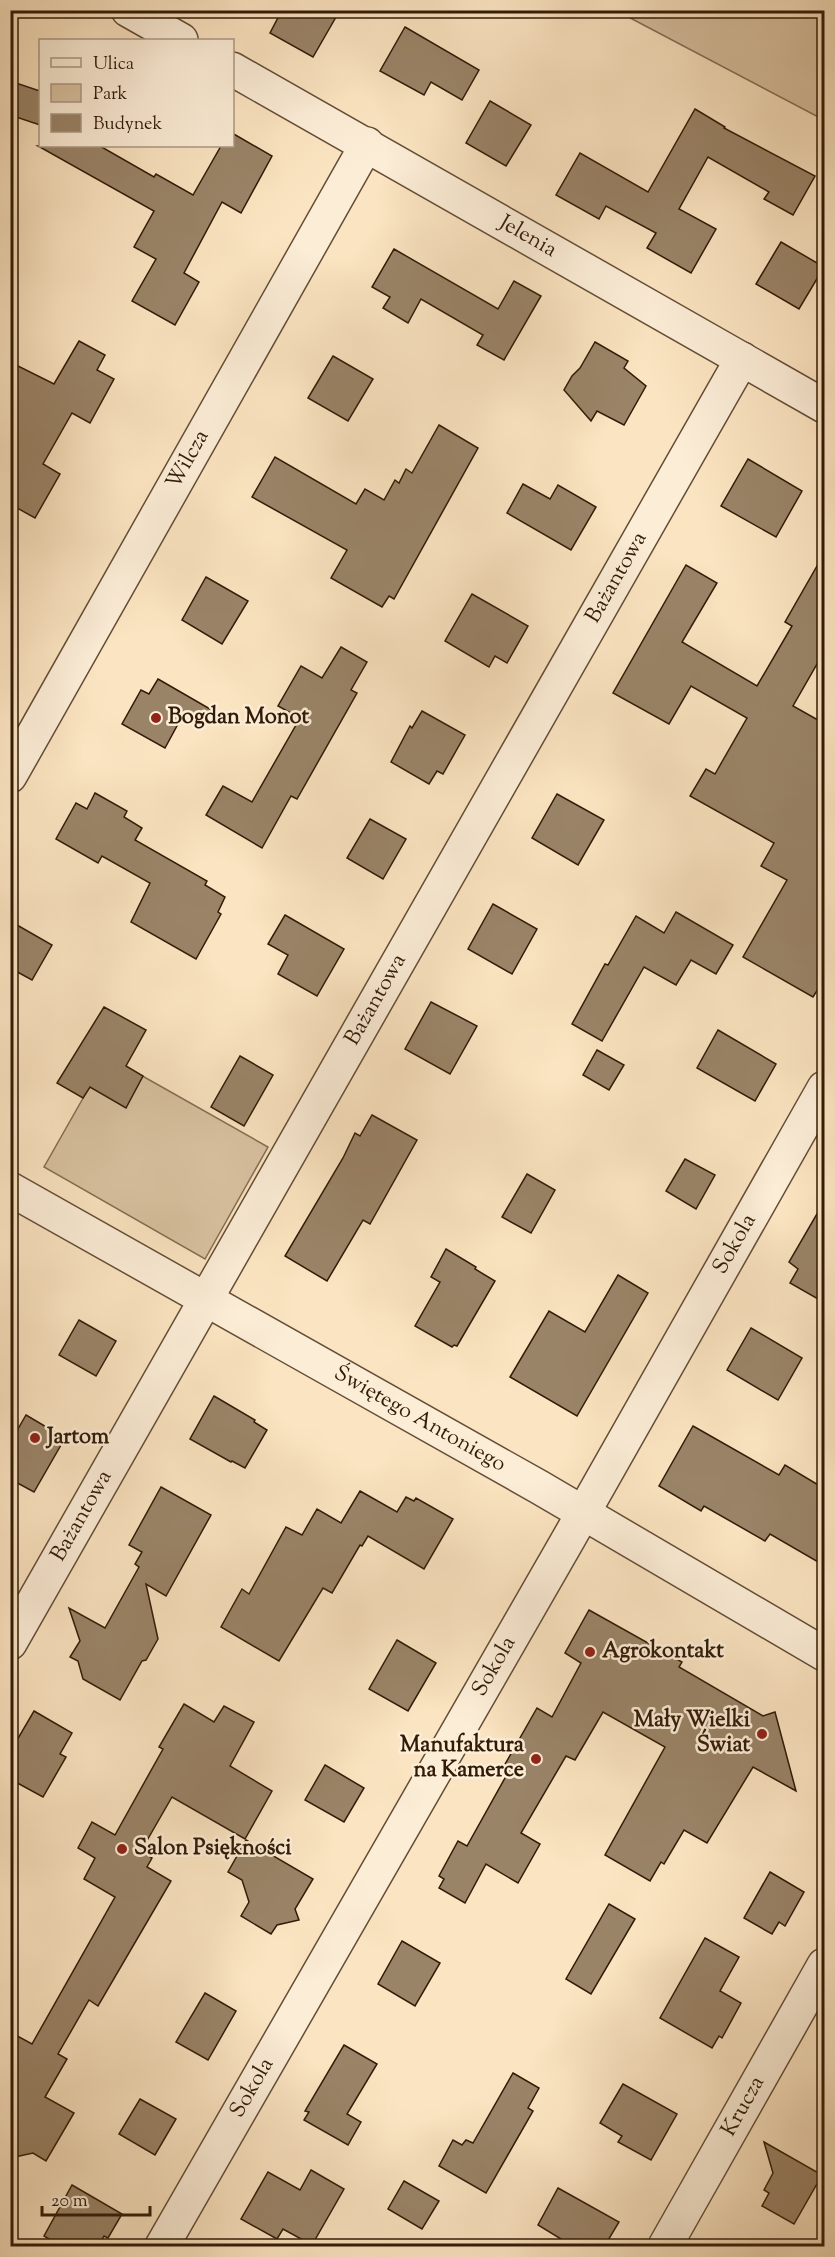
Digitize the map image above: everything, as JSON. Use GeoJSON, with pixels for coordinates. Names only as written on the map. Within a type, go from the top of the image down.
{"type":"FeatureCollection","features":[{"type":"Feature","properties":{"kind":"street"},"geometry":{"type":"LineString","coordinates":[[128,10],[179,39]]}},
{"type":"Feature","properties":{"kind":"street","name":"Jelenia"},"geometry":{"type":"LineString","coordinates":[[234,70],[825,406]]}},
{"type":"Feature","properties":{"kind":"street","name":"Wilcza"},"geometry":{"type":"LineString","coordinates":[[10,776],[367,144]]}},
{"type":"Feature","properties":{"kind":"street","name":"Bażantowa"},"geometry":{"type":"LineString","coordinates":[[10,1642],[742,359]]}},
{"type":"Feature","properties":{"kind":"street","name":"Sokola"},"geometry":{"type":"LineString","coordinates":[[162,2247],[825,1088]]}},
{"type":"Feature","properties":{"kind":"street","name":"Świętego Antoniego"},"geometry":{"type":"LineString","coordinates":[[10,1189],[825,1654]]}},
{"type":"Feature","properties":{"kind":"street","name":"Krucza"},"geometry":{"type":"LineString","coordinates":[[665,2247],[825,1965]]}},
{"type":"Feature","properties":{"kind":"green space"},"geometry":{"type":"Polygon","coordinates":[[[617,11],[824,11],[824,120],[617,11]]]}},
{"type":"Feature","properties":{"kind":"green space"},"geometry":{"type":"Polygon","coordinates":[[[107,1056],[268,1147],[205,1259],[44,1167],[107,1056]]]}},
{"type":"Feature","properties":{"kind":"building"},"geometry":{"type":"Polygon","coordinates":[[[282,10],[340,10],[313,57],[270,33],[282,10]]]}},
{"type":"Feature","properties":{"kind":"building"},"geometry":{"type":"Polygon","coordinates":[[[405,27],[479,70],[462,100],[431,82],[424,95],[380,71],[405,27]]]}},
{"type":"Feature","properties":{"kind":"building"},"geometry":{"type":"Polygon","coordinates":[[[10,81],[39,91],[39,125],[10,115],[10,81]]]}},
{"type":"Feature","properties":{"kind":"building"},"geometry":{"type":"Polygon","coordinates":[[[490,101],[531,125],[506,166],[466,143],[490,101]]]}},
{"type":"Feature","properties":{"kind":"building"},"geometry":{"type":"Polygon","coordinates":[[[695,109],[724,128],[815,176],[793,215],[764,199],[769,192],[708,157],[679,209],[716,229],[691,273],[647,248],[656,233],[606,206],[599,219],[556,195],[580,153],[648,192],[695,109]]]}},
{"type":"Feature","properties":{"kind":"building"},"geometry":{"type":"Polygon","coordinates":[[[234,134],[272,156],[241,213],[222,202],[184,273],[199,282],[175,325],[132,301],[156,259],[134,247],[154,211],[40,147],[102,147],[154,177],[156,174],[193,195],[220,147],[234,147],[234,134]]]}},
{"type":"Feature","properties":{"kind":"building"},"geometry":{"type":"Polygon","coordinates":[[[781,242],[824,267],[799,309],[756,284],[781,242]]]}},
{"type":"Feature","properties":{"kind":"building"},"geometry":{"type":"Polygon","coordinates":[[[394,249],[498,309],[514,281],[541,296],[504,360],[477,345],[483,335],[421,299],[408,323],[383,308],[390,297],[372,287],[394,249]]]}},
{"type":"Feature","properties":{"kind":"building"},"geometry":{"type":"Polygon","coordinates":[[[79,341],[105,355],[97,370],[114,379],[90,423],[72,413],[43,464],[60,474],[35,518],[10,504],[10,362],[54,384],[79,341]]]}},
{"type":"Feature","properties":{"kind":"building"},"geometry":{"type":"Polygon","coordinates":[[[595,342],[628,361],[624,368],[646,386],[624,425],[597,411],[591,421],[564,390],[595,342]]]}},
{"type":"Feature","properties":{"kind":"building"},"geometry":{"type":"Polygon","coordinates":[[[333,356],[373,379],[348,421],[308,398],[333,356]]]}},
{"type":"Feature","properties":{"kind":"building"},"geometry":{"type":"Polygon","coordinates":[[[439,425],[478,448],[394,599],[389,596],[382,607],[331,578],[347,550],[252,497],[275,457],[356,504],[365,489],[384,500],[395,480],[399,483],[406,469],[412,473],[439,425]]]}},
{"type":"Feature","properties":{"kind":"building"},"geometry":{"type":"Polygon","coordinates":[[[748,459],[802,491],[776,537],[721,506],[748,459]]]}},
{"type":"Feature","properties":{"kind":"building"},"geometry":{"type":"Polygon","coordinates":[[[523,484],[550,499],[558,485],[596,507],[571,550],[507,513],[523,484]]]}},
{"type":"Feature","properties":{"kind":"building"},"geometry":{"type":"Polygon","coordinates":[[[825,552],[825,650],[793,706],[825,724],[825,978],[813,997],[743,957],[787,880],[761,866],[774,843],[690,796],[706,769],[715,774],[747,718],[691,686],[669,724],[613,693],[686,565],[717,583],[682,642],[757,686],[792,626],[785,622],[825,552]]]}},
{"type":"Feature","properties":{"kind":"building"},"geometry":{"type":"Polygon","coordinates":[[[206,577],[248,601],[222,644],[182,620],[206,577]]]}},
{"type":"Feature","properties":{"kind":"building"},"geometry":{"type":"Polygon","coordinates":[[[472,594],[528,626],[507,663],[495,656],[489,667],[445,641],[472,594]]]}},
{"type":"Feature","properties":{"kind":"building"},"geometry":{"type":"Polygon","coordinates":[[[341,647],[367,662],[351,690],[357,693],[297,799],[291,796],[262,848],[206,815],[223,786],[252,802],[300,718],[278,706],[301,666],[322,678],[341,647]]]}},
{"type":"Feature","properties":{"kind":"building"},"geometry":{"type":"Polygon","coordinates":[[[158,679],[217,713],[184,713],[165,748],[122,724],[141,690],[149,694],[158,679]]]}},
{"type":"Feature","properties":{"kind":"building"},"geometry":{"type":"Polygon","coordinates":[[[422,711],[465,735],[443,774],[437,771],[429,784],[391,762],[410,726],[412,728],[422,711]]]}},
{"type":"Feature","properties":{"kind":"building"},"geometry":{"type":"Polygon","coordinates":[[[95,793],[127,811],[124,817],[142,828],[135,840],[207,881],[205,885],[225,897],[218,912],[221,914],[196,959],[131,922],[150,883],[102,856],[98,863],[56,839],[76,803],[87,809],[95,793]]]}},
{"type":"Feature","properties":{"kind":"building"},"geometry":{"type":"Polygon","coordinates":[[[557,794],[604,820],[578,865],[532,838],[557,794]]]}},
{"type":"Feature","properties":{"kind":"building"},"geometry":{"type":"Polygon","coordinates":[[[370,819],[406,839],[383,879],[347,858],[370,819]]]}},
{"type":"Feature","properties":{"kind":"building"},"geometry":{"type":"Polygon","coordinates":[[[493,904],[537,929],[512,974],[468,949],[493,904]]]}},
{"type":"Feature","properties":{"kind":"building"},"geometry":{"type":"Polygon","coordinates":[[[676,912],[733,945],[716,974],[691,960],[676,985],[644,967],[602,1041],[572,1024],[605,964],[608,965],[636,916],[664,933],[676,912]]]}},
{"type":"Feature","properties":{"kind":"building"},"geometry":{"type":"Polygon","coordinates":[[[285,915],[344,949],[317,996],[278,974],[288,955],[268,944],[285,915]]]}},
{"type":"Feature","properties":{"kind":"building"},"geometry":{"type":"Polygon","coordinates":[[[10,921],[52,945],[32,980],[10,968],[10,921]]]}},
{"type":"Feature","properties":{"kind":"building"},"geometry":{"type":"Polygon","coordinates":[[[431,1002],[477,1026],[450,1074],[405,1049],[431,1002]]]}},
{"type":"Feature","properties":{"kind":"building"},"geometry":{"type":"Polygon","coordinates":[[[104,1007],[146,1030],[126,1066],[143,1076],[126,1108],[90,1087],[83,1098],[57,1083],[104,1007]]]}},
{"type":"Feature","properties":{"kind":"building"},"geometry":{"type":"Polygon","coordinates":[[[718,1030],[776,1064],[755,1101],[697,1068],[718,1030]]]}},
{"type":"Feature","properties":{"kind":"building"},"geometry":{"type":"Polygon","coordinates":[[[597,1050],[624,1065],[609,1090],[583,1075],[597,1050]]]}},
{"type":"Feature","properties":{"kind":"building"},"geometry":{"type":"Polygon","coordinates":[[[240,1056],[273,1075],[244,1126],[211,1107],[240,1056]]]}},
{"type":"Feature","properties":{"kind":"building"},"geometry":{"type":"Polygon","coordinates":[[[372,1115],[417,1140],[370,1224],[363,1220],[327,1281],[285,1256],[343,1158],[355,1133],[360,1136],[372,1115]]]}},
{"type":"Feature","properties":{"kind":"building"},"geometry":{"type":"Polygon","coordinates":[[[685,1159],[715,1175],[696,1209],[666,1191],[685,1159]]]}},
{"type":"Feature","properties":{"kind":"building"},"geometry":{"type":"Polygon","coordinates":[[[527,1174],[555,1190],[531,1233],[502,1217],[527,1174]]]}},
{"type":"Feature","properties":{"kind":"building"},"geometry":{"type":"Polygon","coordinates":[[[825,1200],[825,1303],[790,1283],[798,1269],[789,1262],[825,1200]]]}},
{"type":"Feature","properties":{"kind":"building"},"geometry":{"type":"Polygon","coordinates":[[[446,1249],[495,1281],[457,1346],[452,1347],[415,1326],[440,1282],[431,1277],[446,1249]]]}},
{"type":"Feature","properties":{"kind":"building"},"geometry":{"type":"Polygon","coordinates":[[[618,1275],[648,1293],[577,1416],[510,1377],[549,1311],[585,1332],[618,1275]]]}},
{"type":"Feature","properties":{"kind":"building"},"geometry":{"type":"Polygon","coordinates":[[[79,1320],[116,1341],[96,1376],[59,1355],[79,1320]]]}},
{"type":"Feature","properties":{"kind":"building"},"geometry":{"type":"Polygon","coordinates":[[[751,1328],[802,1358],[778,1400],[727,1370],[751,1328]]]}},
{"type":"Feature","properties":{"kind":"building"},"geometry":{"type":"Polygon","coordinates":[[[214,1396],[255,1420],[254,1422],[267,1430],[245,1468],[190,1439],[214,1396]]]}},
{"type":"Feature","properties":{"kind":"building"},"geometry":{"type":"Polygon","coordinates":[[[26,1415],[65,1438],[34,1492],[10,1479],[10,1443],[26,1415]]]}},
{"type":"Feature","properties":{"kind":"building"},"geometry":{"type":"Polygon","coordinates":[[[693,1426],[779,1475],[785,1465],[825,1489],[825,1566],[770,1534],[765,1541],[704,1506],[701,1511],[659,1486],[693,1426]]]}},
{"type":"Feature","properties":{"kind":"building"},"geometry":{"type":"Polygon","coordinates":[[[161,1487],[211,1515],[166,1596],[146,1584],[158,1639],[146,1660],[142,1661],[120,1700],[83,1679],[78,1661],[70,1657],[80,1641],[69,1608],[105,1628],[139,1567],[135,1564],[142,1552],[129,1545],[161,1487]]]}},
{"type":"Feature","properties":{"kind":"building"},"geometry":{"type":"Polygon","coordinates":[[[360,1491],[397,1512],[406,1497],[414,1501],[416,1498],[453,1519],[424,1569],[368,1536],[362,1546],[360,1545],[332,1593],[323,1588],[279,1661],[221,1627],[242,1589],[249,1594],[286,1527],[302,1535],[317,1509],[341,1523],[360,1491]]]}},
{"type":"Feature","properties":{"kind":"building"},"geometry":{"type":"Polygon","coordinates":[[[589,1610],[682,1662],[679,1667],[763,1716],[775,1712],[796,1791],[753,1767],[707,1843],[684,1830],[664,1864],[661,1862],[650,1881],[605,1855],[665,1747],[603,1712],[575,1760],[566,1756],[521,1833],[540,1844],[518,1883],[486,1864],[465,1903],[439,1888],[444,1879],[439,1876],[458,1841],[467,1846],[510,1769],[504,1766],[537,1708],[552,1717],[581,1663],[565,1653],[589,1610]]]}},
{"type":"Feature","properties":{"kind":"building"},"geometry":{"type":"Polygon","coordinates":[[[397,1640],[436,1663],[408,1711],[369,1689],[397,1640]]]}},
{"type":"Feature","properties":{"kind":"building"},"geometry":{"type":"Polygon","coordinates":[[[184,1704],[214,1722],[224,1706],[254,1722],[230,1766],[272,1791],[245,1839],[172,1797],[141,1851],[152,1858],[147,1867],[171,1881],[98,2006],[89,2000],[58,2054],[67,2059],[45,2097],[74,2113],[46,2161],[33,2153],[10,2158],[10,2032],[32,2044],[115,1897],[84,1879],[95,1858],[78,1848],[92,1822],[115,1835],[163,1749],[159,1747],[184,1704]]]}},
{"type":"Feature","properties":{"kind":"building"},"geometry":{"type":"Polygon","coordinates":[[[34,1711],[72,1733],[60,1754],[66,1757],[43,1797],[10,1779],[10,1752],[34,1711]]]}},
{"type":"Feature","properties":{"kind":"building"},"geometry":{"type":"Polygon","coordinates":[[[325,1765],[364,1788],[344,1822],[305,1800],[325,1765]]]}},
{"type":"Feature","properties":{"kind":"building"},"geometry":{"type":"Polygon","coordinates":[[[246,1840],[313,1879],[295,1909],[299,1920],[277,1925],[271,1934],[241,1916],[249,1902],[242,1880],[228,1872],[246,1840]]]}},
{"type":"Feature","properties":{"kind":"building"},"geometry":{"type":"Polygon","coordinates":[[[770,1872],[804,1892],[785,1926],[779,1922],[772,1934],[744,1918],[770,1872]]]}},
{"type":"Feature","properties":{"kind":"building"},"geometry":{"type":"Polygon","coordinates":[[[609,1904],[635,1919],[591,1994],[566,1979],[609,1904]]]}},
{"type":"Feature","properties":{"kind":"building"},"geometry":{"type":"Polygon","coordinates":[[[705,1938],[739,1957],[720,1991],[741,2003],[722,2038],[719,2036],[712,2048],[660,2018],[705,1938]]]}},
{"type":"Feature","properties":{"kind":"building"},"geometry":{"type":"Polygon","coordinates":[[[402,1941],[440,1963],[415,2006],[378,1984],[402,1941]]]}},
{"type":"Feature","properties":{"kind":"building"},"geometry":{"type":"Polygon","coordinates":[[[205,1993],[236,2011],[208,2060],[176,2042],[205,1993]]]}},
{"type":"Feature","properties":{"kind":"building"},"geometry":{"type":"Polygon","coordinates":[[[344,2045],[377,2064],[347,2114],[361,2122],[348,2145],[304,2120],[309,2112],[305,2111],[344,2045]]]}},
{"type":"Feature","properties":{"kind":"building"},"geometry":{"type":"Polygon","coordinates":[[[513,2073],[539,2088],[528,2108],[533,2111],[486,2193],[439,2166],[453,2140],[462,2145],[466,2140],[473,2143],[513,2073]]]}},
{"type":"Feature","properties":{"kind":"building"},"geometry":{"type":"Polygon","coordinates":[[[623,2084],[677,2114],[651,2160],[618,2142],[622,2136],[600,2123],[623,2084]]]}},
{"type":"Feature","properties":{"kind":"building"},"geometry":{"type":"Polygon","coordinates":[[[140,2099],[176,2119],[155,2155],[119,2134],[140,2099]]]}},
{"type":"Feature","properties":{"kind":"building"},"geometry":{"type":"Polygon","coordinates":[[[764,2142],[822,2175],[794,2224],[762,2206],[769,2193],[764,2190],[773,2173],[764,2142]]]}},
{"type":"Feature","properties":{"kind":"building"},"geometry":{"type":"Polygon","coordinates":[[[311,2170],[344,2189],[312,2245],[283,2229],[277,2239],[241,2219],[268,2172],[300,2190],[311,2170]]]}},
{"type":"Feature","properties":{"kind":"building"},"geometry":{"type":"Polygon","coordinates":[[[404,2181],[439,2201],[422,2229],[388,2209],[404,2181]]]}},
{"type":"Feature","properties":{"kind":"building"},"geometry":{"type":"Polygon","coordinates":[[[72,2185],[122,2214],[108,2238],[104,2236],[98,2247],[62,2247],[44,2236],[72,2185]]]}},
{"type":"Feature","properties":{"kind":"building"},"geometry":{"type":"Polygon","coordinates":[[[558,2188],[619,2222],[604,2247],[574,2247],[538,2225],[558,2188]]]}},
{"type":"Feature","properties":{"kind":"place","name":"Bogdan Monot"},"geometry":{"type":"Point","coordinates":[156,718]}},
{"type":"Feature","properties":{"kind":"place","name":"Jartom"},"geometry":{"type":"Point","coordinates":[35,1438]}},
{"type":"Feature","properties":{"kind":"place","name":"Agrokontakt"},"geometry":{"type":"Point","coordinates":[590,1652]}},
{"type":"Feature","properties":{"kind":"place","name":"Mały Wielki Świat"},"geometry":{"type":"Point","coordinates":[762,1734]}},
{"type":"Feature","properties":{"kind":"place","name":"Manufaktura na Kamerce"},"geometry":{"type":"Point","coordinates":[536,1759]}},
{"type":"Feature","properties":{"kind":"place","name":"Salon Psiękności"},"geometry":{"type":"Point","coordinates":[122,1849]}}]}
